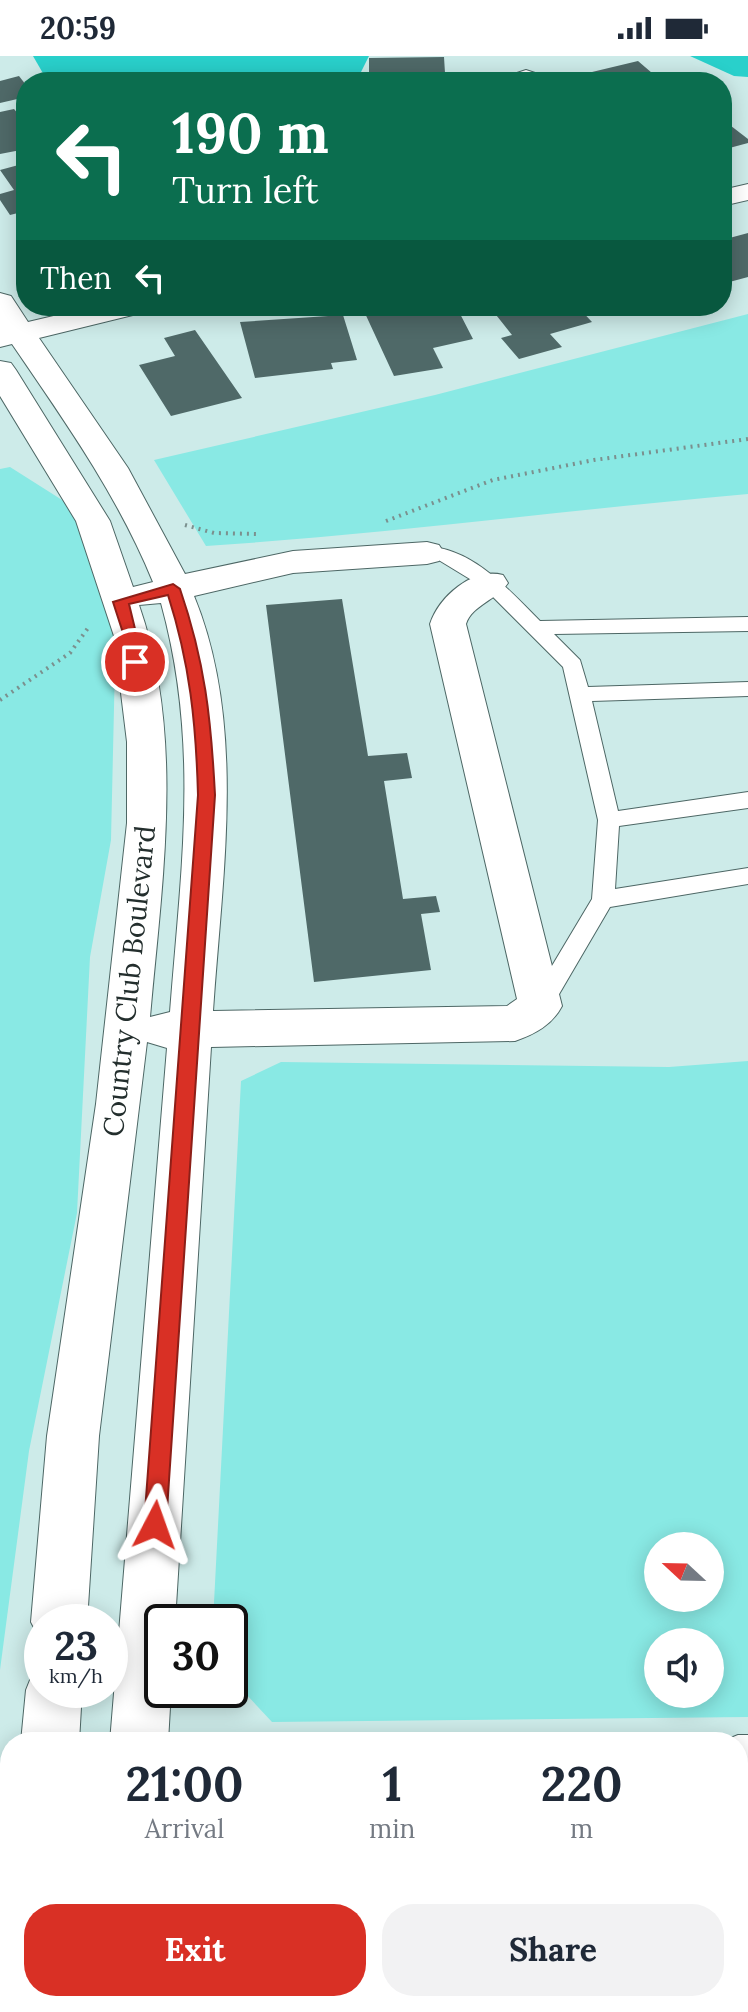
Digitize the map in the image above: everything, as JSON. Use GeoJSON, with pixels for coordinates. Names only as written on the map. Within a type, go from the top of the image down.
{"type":"FeatureCollection","features":[{"type":"Feature","properties":{"kind":"street","name":"Country Club Boulevard"},"geometry":{"type":"LineString","coordinates":[[0,302],[37,426],[148,531],[173,589],[192,647],[204,739],[207,795],[140,1732]]}},
{"type":"Feature","properties":{"kind":"street"},"geometry":{"type":"LineString","coordinates":[[10,336],[93,316]]}},
{"type":"Feature","properties":{"kind":"street","name":"Country Club Boulevard"},"geometry":{"type":"LineString","coordinates":[[0,370],[93,521],[132,636],[146,742],[147,823],[127,1031],[73,1436],[60,1604]]}},
{"type":"Feature","properties":{"kind":"street"},"geometry":{"type":"LineString","coordinates":[[120,602],[293,562],[427,553]]}},
{"type":"Feature","properties":{"kind":"street"},"geometry":{"type":"LineString","coordinates":[[127,1031],[515,1023],[540,1006],[448,624],[453,609],[490,583]]}},
{"type":"Feature","properties":{"kind":"street"},"geometry":{"type":"LineString","coordinates":[[51,1732],[53,1708]]}},
{"type":"Feature","properties":{"kind":"lane"},"geometry":{"type":"LineString","coordinates":[[427,553],[441,553],[490,583],[573,665],[609,820],[603,900],[540,1006]]}},
{"type":"Feature","properties":{"kind":"lane"},"geometry":{"type":"LineString","coordinates":[[536,628],[748,624]]}},
{"type":"Feature","properties":{"kind":"lane"},"geometry":{"type":"LineString","coordinates":[[580,694],[748,689]]}},
{"type":"Feature","properties":{"kind":"lane"},"geometry":{"type":"LineString","coordinates":[[609,820],[748,800]]}},
{"type":"Feature","properties":{"kind":"lane"},"geometry":{"type":"LineString","coordinates":[[603,900],[748,876]]}},
{"type":"Feature","properties":{"kind":"shaded area"},"geometry":{"type":"Polygon","coordinates":[[[33,56],[369,56],[361,72],[42,72],[33,56]]]}},
{"type":"Feature","properties":{"kind":"shaded area"},"geometry":{"type":"Polygon","coordinates":[[[690,56],[748,56],[748,77],[725,72],[690,56]]]}},
{"type":"Feature","properties":{"kind":"shaded area"},"geometry":{"type":"Polygon","coordinates":[[[748,314],[748,494],[206,546],[154,460],[435,395],[748,314]]]}},
{"type":"Feature","properties":{"kind":"shaded area"},"geometry":{"type":"Polygon","coordinates":[[[10,467],[70,505],[109,577],[115,664],[111,840],[90,957],[77,1213],[29,1451],[0,1670],[0,469],[10,467]]]}},
{"type":"Feature","properties":{"kind":"shaded area"},"geometry":{"type":"Polygon","coordinates":[[[748,1061],[748,1717],[272,1722],[248,1696],[248,1604],[214,1604],[241,1081],[281,1062],[669,1067],[748,1061]]]}},
{"type":"Feature","properties":{"kind":"building"},"geometry":{"type":"Polygon","coordinates":[[[444,57],[445,72],[369,72],[369,58],[444,57]]]}},
{"type":"Feature","properties":{"kind":"building"},"geometry":{"type":"Polygon","coordinates":[[[638,61],[651,72],[592,72],[638,61]]]}},
{"type":"Feature","properties":{"kind":"building"},"geometry":{"type":"Polygon","coordinates":[[[16,77],[16,99],[0,103],[0,81],[16,77]]]}},
{"type":"Feature","properties":{"kind":"building"},"geometry":{"type":"Polygon","coordinates":[[[14,109],[16,111],[16,151],[0,154],[0,112],[14,109]]]}},
{"type":"Feature","properties":{"kind":"building"},"geometry":{"type":"Polygon","coordinates":[[[732,127],[748,139],[748,143],[732,147],[732,127]]]}},
{"type":"Feature","properties":{"kind":"building"},"geometry":{"type":"Polygon","coordinates":[[[16,166],[16,214],[10,215],[0,200],[0,194],[14,190],[0,170],[16,166]]]}},
{"type":"Feature","properties":{"kind":"building"},"geometry":{"type":"Polygon","coordinates":[[[748,233],[748,277],[732,281],[732,237],[748,233]]]}},
{"type":"Feature","properties":{"kind":"building"},"geometry":{"type":"Polygon","coordinates":[[[343,316],[357,360],[331,363],[333,369],[255,378],[240,322],[343,316]]]}},
{"type":"Feature","properties":{"kind":"building"},"geometry":{"type":"Polygon","coordinates":[[[366,316],[461,316],[473,339],[433,348],[443,368],[394,376],[366,316]]]}},
{"type":"Feature","properties":{"kind":"building"},"geometry":{"type":"Polygon","coordinates":[[[497,316],[586,316],[592,322],[550,334],[562,347],[519,359],[501,338],[512,335],[497,316]]]}},
{"type":"Feature","properties":{"kind":"building"},"geometry":{"type":"Polygon","coordinates":[[[195,330],[242,398],[171,416],[139,365],[175,356],[164,338],[195,330]]]}},
{"type":"Feature","properties":{"kind":"building"},"geometry":{"type":"Polygon","coordinates":[[[342,599],[368,756],[407,753],[412,778],[384,781],[403,899],[436,896],[440,912],[421,914],[431,970],[314,982],[266,605],[342,599]]]}},
{"type":"Feature","properties":{"kind":"route"},"geometry":{"type":"LineString","coordinates":[[135,662],[132,636],[120,602],[173,589],[192,647],[203,711],[207,795],[155,1525]]}}]}
